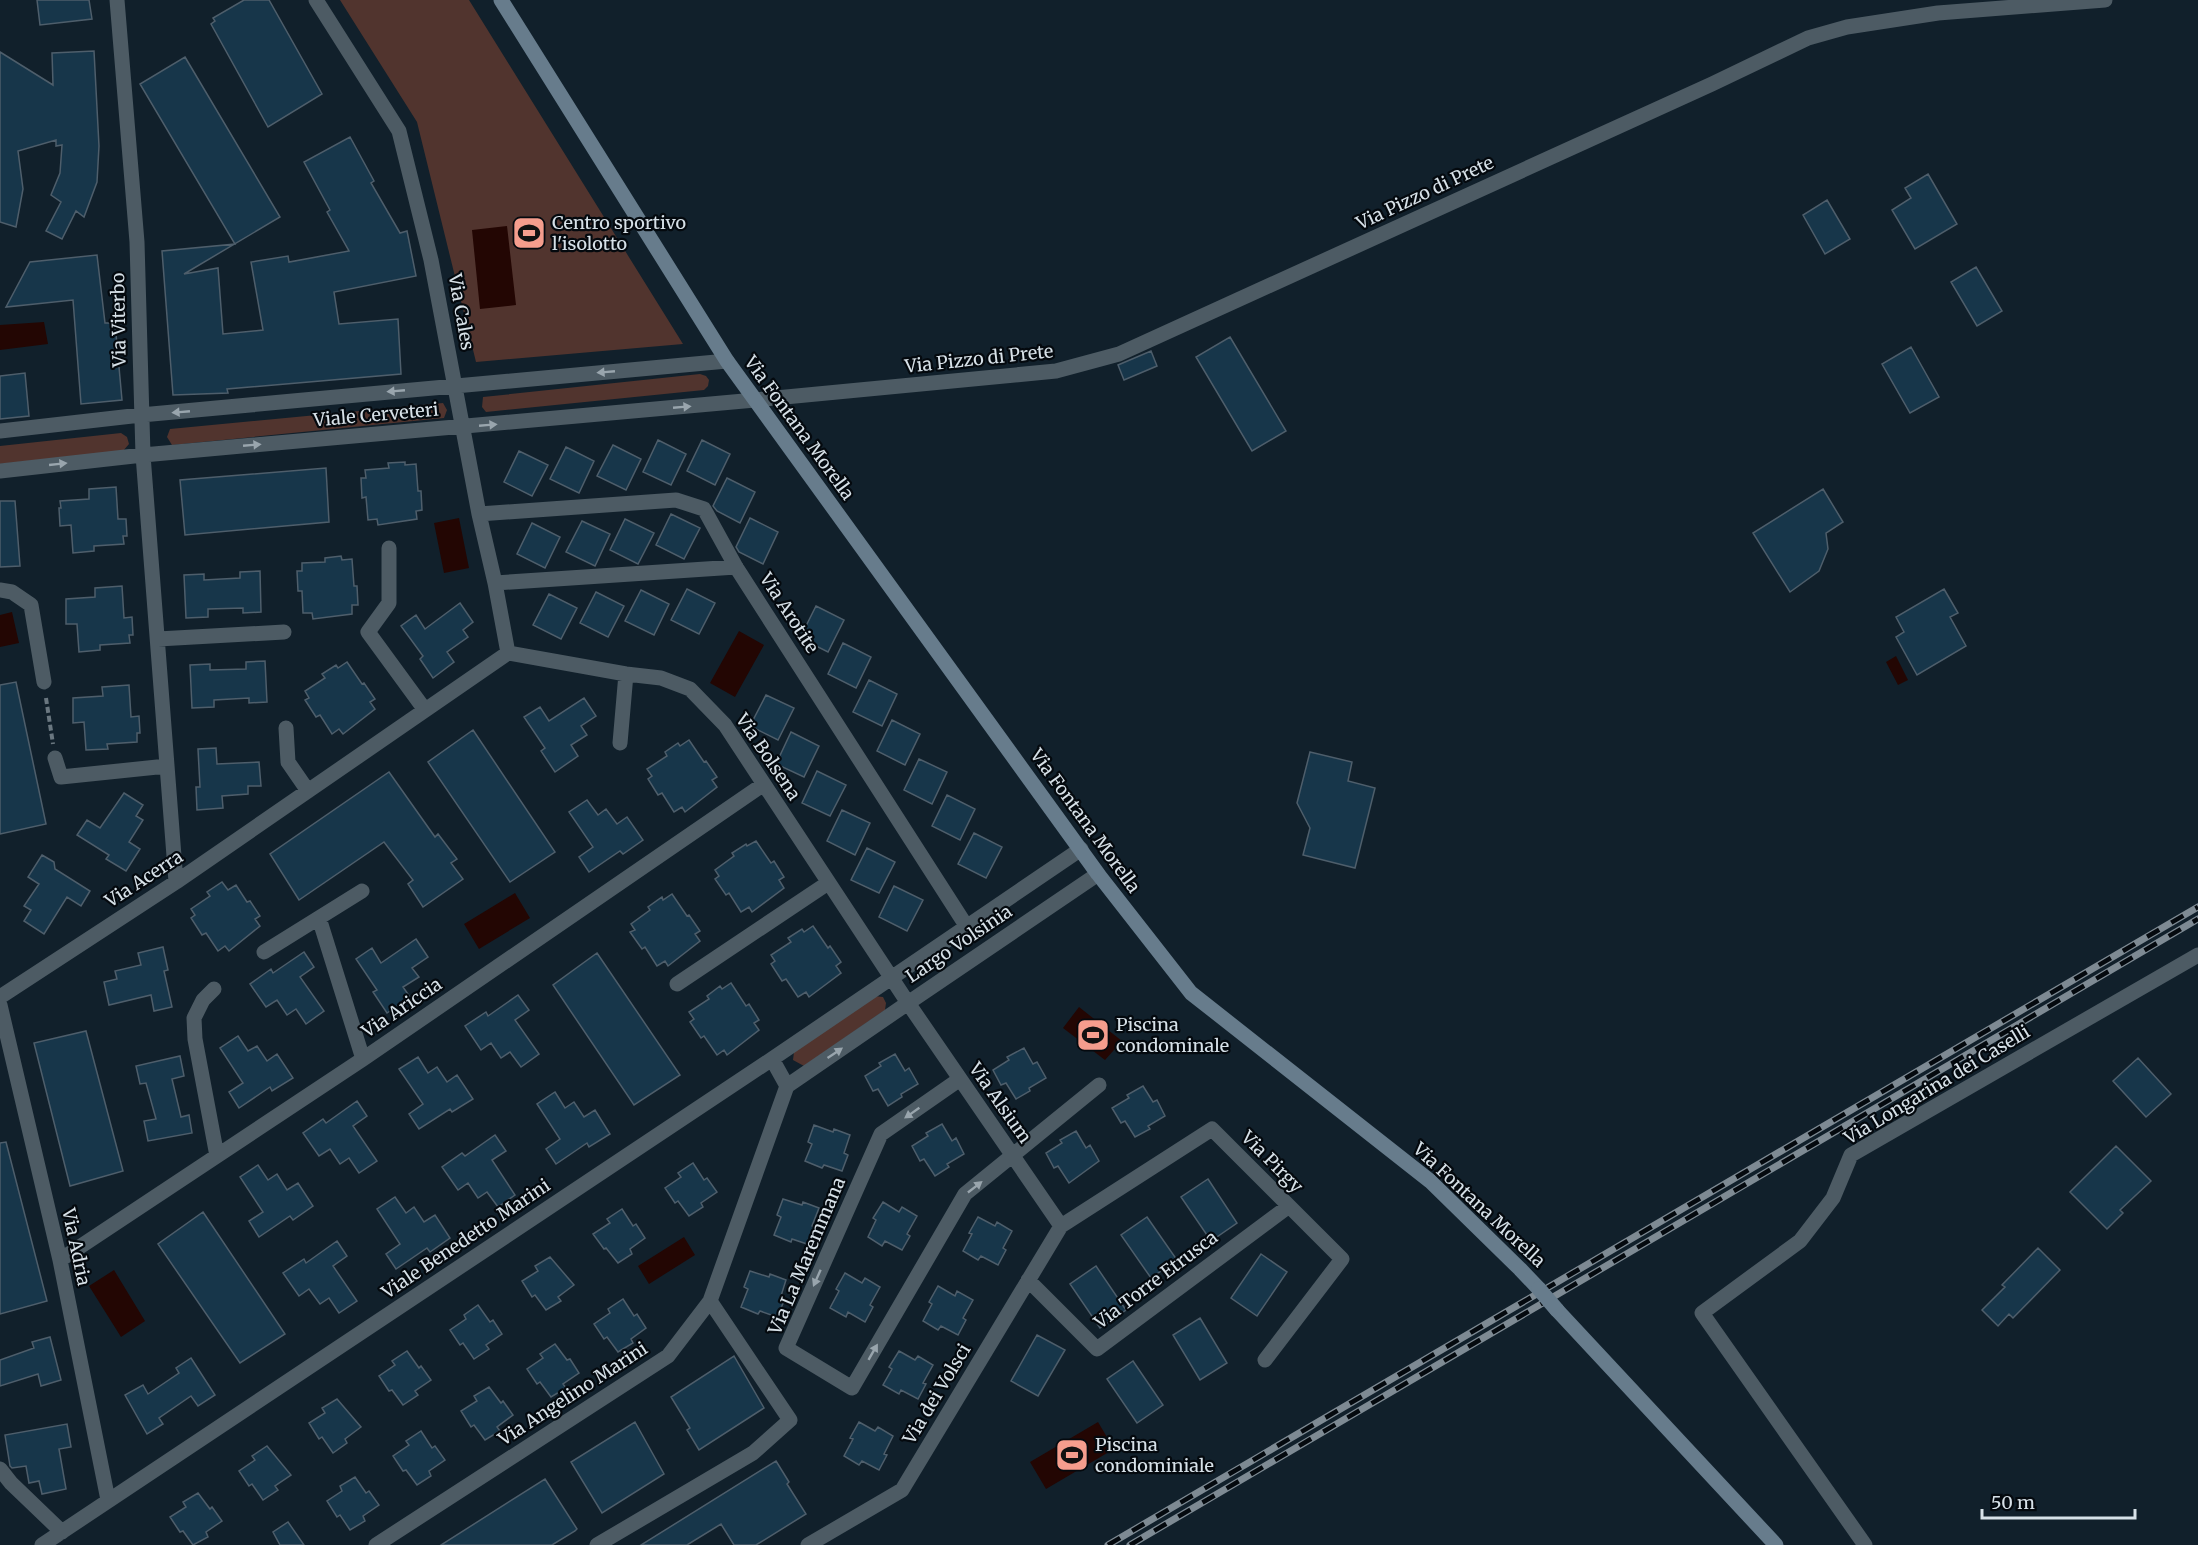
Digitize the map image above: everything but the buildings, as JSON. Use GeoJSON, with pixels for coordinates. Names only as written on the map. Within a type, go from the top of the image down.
{"type":"FeatureCollection","features":[{"type":"Feature","properties":{"kind":"street","name":"Via Viterbo"},"geometry":{"type":"LineString","coordinates":[[117,0],[137,242],[143,455],[176,882]]}},
{"type":"Feature","properties":{"kind":"street","name":"Via Cales"},"geometry":{"type":"LineString","coordinates":[[316,0],[399,131],[431,260],[508,653]]}},
{"type":"Feature","properties":{"kind":"street","name":"Via Fontana Morella"},"geometry":{"type":"LineString","coordinates":[[501,0],[727,361],[1098,874],[1191,993],[1430,1181],[1539,1289],[1776,1545]]}},
{"type":"Feature","properties":{"kind":"street","name":"Via Pizzo di Prete"},"geometry":{"type":"LineString","coordinates":[[755,400],[1056,371],[1105,359],[1701,89],[1808,38],[1847,27],[1938,14],[2105,0]]}},
{"type":"Feature","properties":{"kind":"street","name":"Viale Cerveteri"},"geometry":{"type":"LineString","coordinates":[[0,431],[141,415],[727,361]]}},
{"type":"Feature","properties":{"kind":"street","name":"Viale Cerveteri"},"geometry":{"type":"LineString","coordinates":[[0,471],[143,455],[755,400]]}},
{"type":"Feature","properties":{"kind":"street","name":"Via Arotite"},"geometry":{"type":"LineString","coordinates":[[479,514],[676,500],[704,509],[736,567],[967,927]]}},
{"type":"Feature","properties":{"kind":"street"},"geometry":{"type":"LineString","coordinates":[[389,548],[389,603],[368,632],[425,710]]}},
{"type":"Feature","properties":{"kind":"street"},"geometry":{"type":"LineString","coordinates":[[495,583],[736,567]]}},
{"type":"Feature","properties":{"kind":"street"},"geometry":{"type":"LineString","coordinates":[[0,590],[12,592],[31,605],[44,682]]}},
{"type":"Feature","properties":{"kind":"street"},"geometry":{"type":"LineString","coordinates":[[158,639],[284,632]]}},
{"type":"Feature","properties":{"kind":"street","name":"Via Acerra"},"geometry":{"type":"LineString","coordinates":[[0,997],[176,882],[508,653]]}},
{"type":"Feature","properties":{"kind":"street","name":"Via Bolsena"},"geometry":{"type":"LineString","coordinates":[[508,653],[626,674],[662,678],[690,689],[725,725],[892,977]]}},
{"type":"Feature","properties":{"kind":"street"},"geometry":{"type":"LineString","coordinates":[[620,743],[626,674]]}},
{"type":"Feature","properties":{"kind":"street"},"geometry":{"type":"LineString","coordinates":[[286,728],[288,762],[308,791]]}},
{"type":"Feature","properties":{"kind":"street"},"geometry":{"type":"LineString","coordinates":[[55,758],[61,777],[167,766]]}},
{"type":"Feature","properties":{"kind":"street","name":"Via Ariccia"},"geometry":{"type":"LineString","coordinates":[[60,1260],[363,1059],[764,784]]}},
{"type":"Feature","properties":{"kind":"street","name":"Largo Volsinia"},"geometry":{"type":"LineString","coordinates":[[1081,849],[892,977],[908,1003],[1098,874]]}},
{"type":"Feature","properties":{"kind":"street"},"geometry":{"type":"LineString","coordinates":[[677,984],[828,883]]}},
{"type":"Feature","properties":{"kind":"street"},"geometry":{"type":"LineString","coordinates":[[264,952],[362,891]]}},
{"type":"Feature","properties":{"kind":"street"},"geometry":{"type":"LineString","coordinates":[[319,918],[363,1059]]}},
{"type":"Feature","properties":{"kind":"street","name":"Via Longarina dei Caselli"},"geometry":{"type":"LineString","coordinates":[[1864,1545],[1702,1313],[1800,1241],[1833,1198],[1851,1155],[2198,955]]}},
{"type":"Feature","properties":{"kind":"street","name":"Viale Benedetto Marini"},"geometry":{"type":"LineString","coordinates":[[42,1545],[892,977]]}},
{"type":"Feature","properties":{"kind":"street"},"geometry":{"type":"LineString","coordinates":[[214,989],[202,1000],[194,1018],[195,1039],[217,1156]]}},
{"type":"Feature","properties":{"kind":"street"},"geometry":{"type":"LineString","coordinates":[[772,1059],[786,1086],[908,1003]]}},
{"type":"Feature","properties":{"kind":"street","name":"Via Alsium"},"geometry":{"type":"LineString","coordinates":[[908,1003],[1061,1226]]}},
{"type":"Feature","properties":{"kind":"street","name":"Via Adria"},"geometry":{"type":"LineString","coordinates":[[0,1005],[60,1260],[108,1500]]}},
{"type":"Feature","properties":{"kind":"street","name":"Via La Maremmana"},"geometry":{"type":"LineString","coordinates":[[960,1079],[881,1134],[786,1348],[852,1388],[965,1194],[1013,1156]]}},
{"type":"Feature","properties":{"kind":"street"},"geometry":{"type":"LineString","coordinates":[[1013,1156],[1099,1085]]}},
{"type":"Feature","properties":{"kind":"street","name":"Via Angelino Marini"},"geometry":{"type":"LineString","coordinates":[[376,1545],[668,1356],[710,1301],[786,1086]]}},
{"type":"Feature","properties":{"kind":"street","name":"Via Pirgy"},"geometry":{"type":"LineString","coordinates":[[1061,1226],[1212,1129],[1342,1259],[1265,1360]]}},
{"type":"Feature","properties":{"kind":"street","name":"Via Torre Etrusca"},"geometry":{"type":"LineString","coordinates":[[1028,1280],[1097,1349],[1289,1206]]}},
{"type":"Feature","properties":{"kind":"street","name":"Via dei Volsci"},"geometry":{"type":"LineString","coordinates":[[808,1545],[902,1490],[1061,1226]]}},
{"type":"Feature","properties":{"kind":"street"},"geometry":{"type":"LineString","coordinates":[[597,1545],[753,1453],[790,1420],[710,1301]]}},
{"type":"Feature","properties":{"kind":"street"},"geometry":{"type":"LineString","coordinates":[[0,1469],[11,1483],[62,1532]]}},
{"type":"Feature","properties":{"kind":"path"},"geometry":{"type":"LineString","coordinates":[[44,682],[55,758]]}},
{"type":"Feature","properties":{"kind":"shaded area","name":"Centro sportivo l'isolotto"},"geometry":{"type":"Polygon","coordinates":[[[340,0],[469,0],[683,344],[476,362],[417,122],[340,0]]]}},
{"type":"Feature","properties":{"kind":"shaded area"},"geometry":{"type":"Polygon","coordinates":[[[507,226],[516,305],[480,309],[472,230],[507,226]]]}},
{"type":"Feature","properties":{"kind":"shaded area"},"geometry":{"type":"Polygon","coordinates":[[[44,322],[48,344],[0,350],[0,325],[44,322]]]}},
{"type":"Feature","properties":{"kind":"shaded area"},"geometry":{"type":"Polygon","coordinates":[[[700,374],[709,380],[704,390],[486,412],[482,407],[483,397],[700,374]]]}},
{"type":"Feature","properties":{"kind":"shaded area"},"geometry":{"type":"Polygon","coordinates":[[[443,403],[447,410],[444,418],[172,445],[167,437],[170,429],[443,403]]]}},
{"type":"Feature","properties":{"kind":"shaded area"},"geometry":{"type":"Polygon","coordinates":[[[121,433],[127,437],[129,444],[123,451],[0,464],[0,446],[121,433]]]}},
{"type":"Feature","properties":{"kind":"shaded area"},"geometry":{"type":"Polygon","coordinates":[[[459,518],[469,568],[444,573],[434,523],[459,518]]]}},
{"type":"Feature","properties":{"kind":"shaded area"},"geometry":{"type":"Polygon","coordinates":[[[12,612],[19,643],[0,647],[0,615],[12,612]]]}},
{"type":"Feature","properties":{"kind":"shaded area"},"geometry":{"type":"Polygon","coordinates":[[[739,631],[764,645],[735,697],[710,683],[739,631]]]}},
{"type":"Feature","properties":{"kind":"shaded area"},"geometry":{"type":"Polygon","coordinates":[[[1896,656],[1908,680],[1898,685],[1886,662],[1896,656]]]}},
{"type":"Feature","properties":{"kind":"shaded area"},"geometry":{"type":"Polygon","coordinates":[[[515,893],[530,918],[479,949],[464,924],[515,893]]]}},
{"type":"Feature","properties":{"kind":"shaded area"},"geometry":{"type":"Polygon","coordinates":[[[874,996],[883,997],[886,1003],[885,1010],[804,1066],[793,1060],[794,1052],[874,996]]]}},
{"type":"Feature","properties":{"kind":"shaded area","name":"Piscina condominale"},"geometry":{"type":"Polygon","coordinates":[[[1079,1007],[1122,1041],[1105,1060],[1063,1028],[1079,1007]]]}},
{"type":"Feature","properties":{"kind":"shaded area"},"geometry":{"type":"Polygon","coordinates":[[[684,1237],[695,1255],[649,1284],[638,1266],[684,1237]]]}},
{"type":"Feature","properties":{"kind":"shaded area"},"geometry":{"type":"Polygon","coordinates":[[[114,1270],[145,1321],[121,1337],[89,1286],[114,1270]]]}},
{"type":"Feature","properties":{"kind":"shaded area","name":"Piscina condominiale"},"geometry":{"type":"Polygon","coordinates":[[[1098,1422],[1114,1449],[1046,1489],[1030,1462],[1098,1422]]]}},
{"type":"Feature","properties":{"kind":"railway"},"geometry":{"type":"LineString","coordinates":[[1108,1545],[2198,907]]}},
{"type":"Feature","properties":{"kind":"railway"},"geometry":{"type":"LineString","coordinates":[[1130,1545],[2198,919]]}},
{"type":"Feature","properties":{"kind":"place","name":"Centro sportivo l'isolotto"},"geometry":{"type":"Point","coordinates":[529,233]}},
{"type":"Feature","properties":{"kind":"place","name":"Piscina condominale"},"geometry":{"type":"Point","coordinates":[1093,1035]}},
{"type":"Feature","properties":{"kind":"place","name":"Piscina condominiale"},"geometry":{"type":"Point","coordinates":[1072,1455]}}]}
